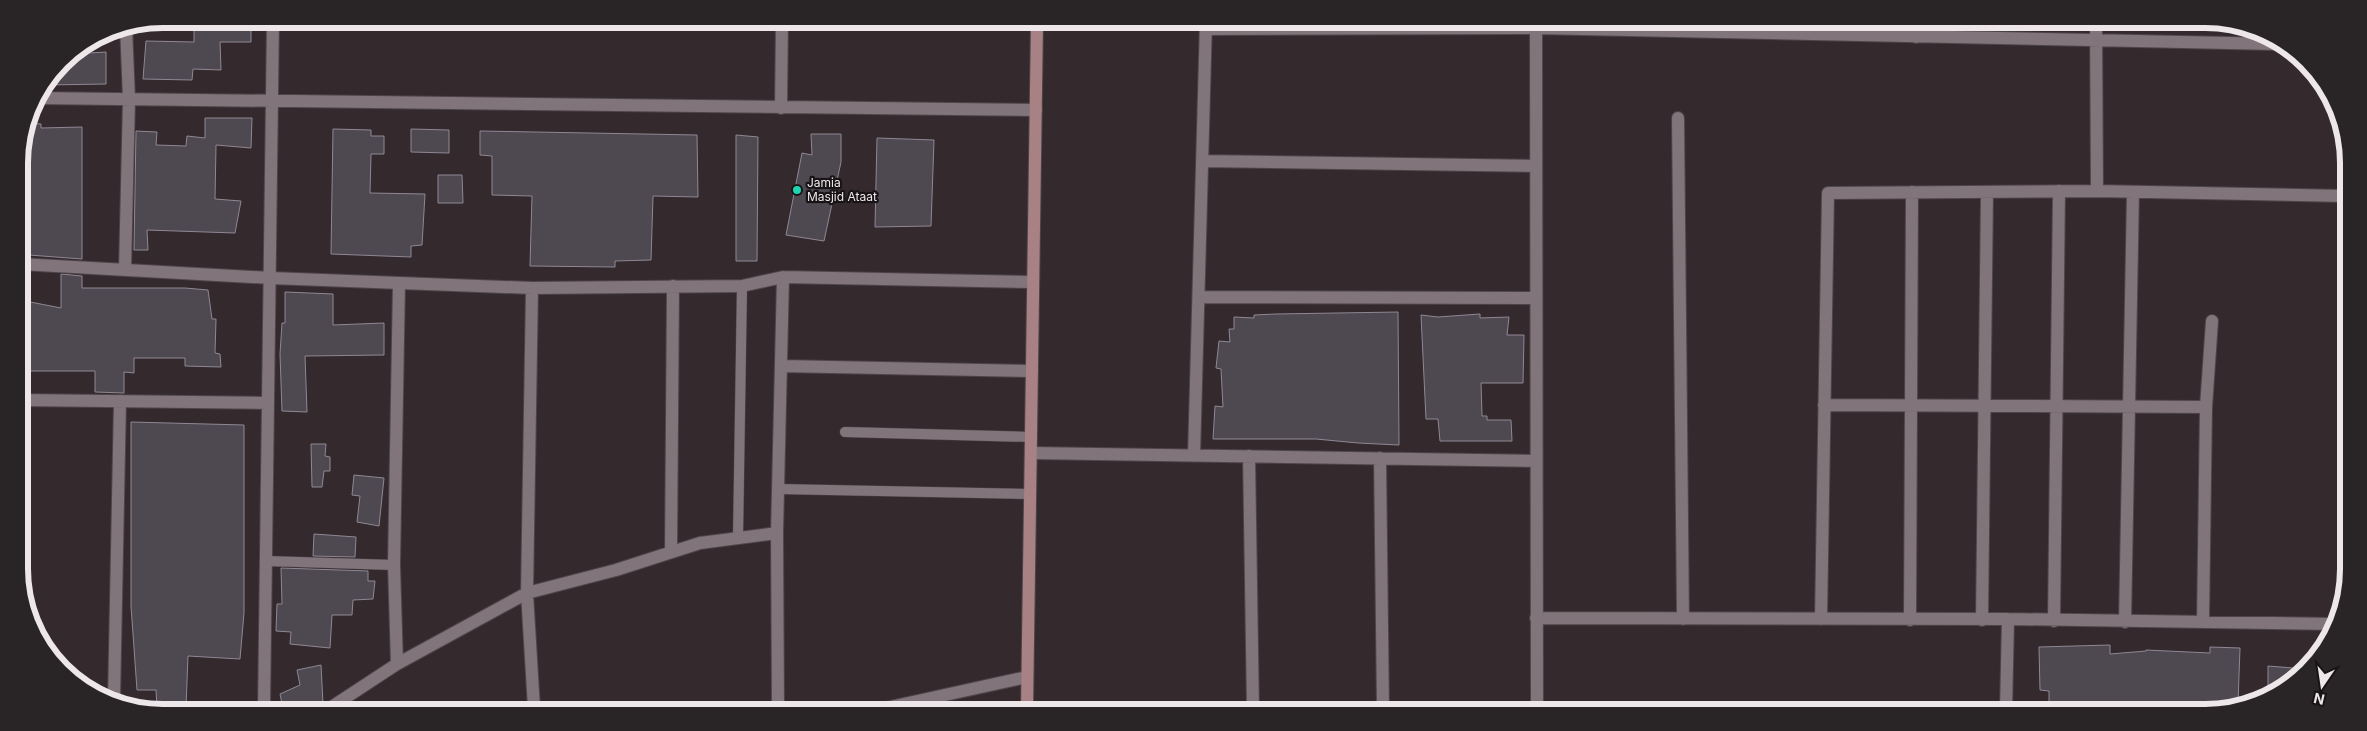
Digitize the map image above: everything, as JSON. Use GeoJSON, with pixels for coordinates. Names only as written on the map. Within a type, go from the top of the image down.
{"type":"FeatureCollection","features":[{"type":"Feature","properties":{"kind":"street"},"geometry":{"type":"LineString","coordinates":[[264,704],[273,28]]}},
{"type":"Feature","properties":{"kind":"street"},"geometry":{"type":"LineString","coordinates":[[781,108],[782,28]]}},
{"type":"Feature","properties":{"kind":"street"},"geometry":{"type":"LineString","coordinates":[[1027,704],[1037,28]]}},
{"type":"Feature","properties":{"kind":"street"},"geometry":{"type":"LineString","coordinates":[[1194,456],[1200,298],[1206,28]]}},
{"type":"Feature","properties":{"kind":"street"},"geometry":{"type":"LineString","coordinates":[[1536,28],[1537,703]]}},
{"type":"Feature","properties":{"kind":"street"},"geometry":{"type":"LineString","coordinates":[[1721,28],[1916,37],[2268,44]]}},
{"type":"Feature","properties":{"kind":"street"},"geometry":{"type":"LineString","coordinates":[[1916,28],[1916,37]]}},
{"type":"Feature","properties":{"kind":"street"},"geometry":{"type":"LineString","coordinates":[[2096,28],[2098,191]]}},
{"type":"Feature","properties":{"kind":"street"},"geometry":{"type":"LineString","coordinates":[[125,270],[129,99],[126,33]]}},
{"type":"Feature","properties":{"kind":"street"},"geometry":{"type":"LineString","coordinates":[[44,98],[1036,110]]}},
{"type":"Feature","properties":{"kind":"street"},"geometry":{"type":"LineString","coordinates":[[1678,118],[1683,619]]}},
{"type":"Feature","properties":{"kind":"street"},"geometry":{"type":"LineString","coordinates":[[1203,161],[1536,166]]}},
{"type":"Feature","properties":{"kind":"street"},"geometry":{"type":"LineString","coordinates":[[2054,620],[2059,191]]}},
{"type":"Feature","properties":{"kind":"street"},"geometry":{"type":"LineString","coordinates":[[1821,619],[1828,193],[2098,191],[2340,196]]}},
{"type":"Feature","properties":{"kind":"street"},"geometry":{"type":"LineString","coordinates":[[1910,620],[1912,192]]}},
{"type":"Feature","properties":{"kind":"street"},"geometry":{"type":"LineString","coordinates":[[1982,620],[1987,192]]}},
{"type":"Feature","properties":{"kind":"street"},"geometry":{"type":"LineString","coordinates":[[2126,622],[2133,192]]}},
{"type":"Feature","properties":{"kind":"street"},"geometry":{"type":"LineString","coordinates":[[28,264],[271,278],[532,288],[742,286],[783,277],[1033,282]]}},
{"type":"Feature","properties":{"kind":"street"},"geometry":{"type":"LineString","coordinates":[[778,704],[777,533],[783,277]]}},
{"type":"Feature","properties":{"kind":"street"},"geometry":{"type":"LineString","coordinates":[[397,664],[394,565],[400,283]]}},
{"type":"Feature","properties":{"kind":"street"},"geometry":{"type":"LineString","coordinates":[[671,552],[673,286]]}},
{"type":"Feature","properties":{"kind":"street"},"geometry":{"type":"LineString","coordinates":[[532,288],[527,593],[534,704]]}},
{"type":"Feature","properties":{"kind":"street"},"geometry":{"type":"LineString","coordinates":[[1200,298],[1535,298]]}},
{"type":"Feature","properties":{"kind":"street"},"geometry":{"type":"LineString","coordinates":[[2203,622],[2206,407],[2212,321]]}},
{"type":"Feature","properties":{"kind":"street"},"geometry":{"type":"LineString","coordinates":[[781,366],[1032,371]]}},
{"type":"Feature","properties":{"kind":"street"},"geometry":{"type":"LineString","coordinates":[[28,400],[268,403]]}},
{"type":"Feature","properties":{"kind":"street"},"geometry":{"type":"LineString","coordinates":[[114,694],[120,401]]}},
{"type":"Feature","properties":{"kind":"street"},"geometry":{"type":"LineString","coordinates":[[1824,405],[2206,407]]}},
{"type":"Feature","properties":{"kind":"street"},"geometry":{"type":"LineString","coordinates":[[1032,453],[1536,461]]}},
{"type":"Feature","properties":{"kind":"street"},"geometry":{"type":"LineString","coordinates":[[1249,456],[1253,703]]}},
{"type":"Feature","properties":{"kind":"street"},"geometry":{"type":"LineString","coordinates":[[1380,458],[1383,703]]}},
{"type":"Feature","properties":{"kind":"street"},"geometry":{"type":"LineString","coordinates":[[336,704],[397,664],[527,593],[616,570],[700,544],[777,533]]}},
{"type":"Feature","properties":{"kind":"street"},"geometry":{"type":"LineString","coordinates":[[1536,618],[2008,619],[2327,624]]}},
{"type":"Feature","properties":{"kind":"street"},"geometry":{"type":"LineString","coordinates":[[2006,703],[2008,619]]}},
{"type":"Feature","properties":{"kind":"street"},"geometry":{"type":"LineString","coordinates":[[905,704],[1027,676]]}},
{"type":"Feature","properties":{"kind":"lane"},"geometry":{"type":"LineString","coordinates":[[738,538],[742,286]]}},
{"type":"Feature","properties":{"kind":"lane"},"geometry":{"type":"LineString","coordinates":[[845,432],[1032,437]]}},
{"type":"Feature","properties":{"kind":"lane"},"geometry":{"type":"LineString","coordinates":[[778,489],[1031,494]]}},
{"type":"Feature","properties":{"kind":"lane"},"geometry":{"type":"LineString","coordinates":[[266,560],[394,565]]}},
{"type":"Feature","properties":{"kind":"building"},"geometry":{"type":"Polygon","coordinates":[[[194,28],[251,28],[251,42],[220,42],[221,70],[193,69],[192,80],[143,79],[146,41],[194,42],[194,28]]]}},
{"type":"Feature","properties":{"kind":"building"},"geometry":{"type":"Polygon","coordinates":[[[106,52],[106,84],[52,85],[67,67],[83,53],[106,52]]]}},
{"type":"Feature","properties":{"kind":"building"},"geometry":{"type":"Polygon","coordinates":[[[205,118],[252,118],[251,148],[216,145],[215,199],[241,201],[235,233],[147,230],[148,250],[134,250],[136,131],[157,132],[156,145],[186,146],[187,136],[205,138],[205,118]]]}},
{"type":"Feature","properties":{"kind":"building"},"geometry":{"type":"Polygon","coordinates":[[[34,124],[41,124],[41,128],[82,127],[82,259],[29,255],[30,234],[28,234],[28,154],[34,124]]]}},
{"type":"Feature","properties":{"kind":"building"},"geometry":{"type":"Polygon","coordinates":[[[333,129],[371,130],[371,136],[384,136],[384,154],[371,154],[370,193],[425,194],[422,245],[411,246],[411,257],[331,254],[333,129]]]}},
{"type":"Feature","properties":{"kind":"building"},"geometry":{"type":"Polygon","coordinates":[[[411,129],[449,130],[449,153],[411,152],[411,129]]]}},
{"type":"Feature","properties":{"kind":"building"},"geometry":{"type":"Polygon","coordinates":[[[480,131],[697,135],[698,197],[653,196],[651,260],[615,261],[615,267],[530,266],[532,196],[492,195],[492,156],[480,155],[480,131]]]}},
{"type":"Feature","properties":{"kind":"building"},"geometry":{"type":"Polygon","coordinates":[[[811,134],[841,134],[841,162],[824,241],[786,235],[802,153],[812,155],[811,134]]]}},
{"type":"Feature","properties":{"kind":"building"},"geometry":{"type":"Polygon","coordinates":[[[736,135],[758,137],[757,261],[736,261],[736,135]]]}},
{"type":"Feature","properties":{"kind":"building"},"geometry":{"type":"Polygon","coordinates":[[[877,138],[934,140],[931,226],[875,227],[877,138]]]}},
{"type":"Feature","properties":{"kind":"building"},"geometry":{"type":"Polygon","coordinates":[[[438,175],[462,175],[463,203],[438,203],[438,175]]]}},
{"type":"Feature","properties":{"kind":"building"},"geometry":{"type":"Polygon","coordinates":[[[61,274],[82,276],[82,288],[185,288],[208,290],[212,319],[216,319],[215,353],[220,354],[221,367],[185,366],[185,358],[134,358],[134,373],[124,372],[124,393],[95,392],[95,371],[28,371],[28,302],[61,308],[61,274]]]}},
{"type":"Feature","properties":{"kind":"building"},"geometry":{"type":"Polygon","coordinates":[[[285,292],[333,294],[333,325],[384,323],[384,355],[305,356],[307,412],[282,411],[280,354],[282,323],[285,323],[285,292]]]}},
{"type":"Feature","properties":{"kind":"building"},"geometry":{"type":"Polygon","coordinates":[[[1398,312],[1399,445],[1316,439],[1213,439],[1215,406],[1223,407],[1221,369],[1216,368],[1219,341],[1230,342],[1229,329],[1234,329],[1234,317],[1254,318],[1254,315],[1276,314],[1398,312]]]}},
{"type":"Feature","properties":{"kind":"building"},"geometry":{"type":"Polygon","coordinates":[[[1480,314],[1480,318],[1509,317],[1507,335],[1524,335],[1523,383],[1481,383],[1482,416],[1487,416],[1487,420],[1511,420],[1512,441],[1440,441],[1438,419],[1426,419],[1421,315],[1438,317],[1480,314]]]}},
{"type":"Feature","properties":{"kind":"building"},"geometry":{"type":"Polygon","coordinates":[[[131,422],[244,425],[244,613],[240,659],[188,656],[186,704],[157,703],[156,690],[137,690],[131,606],[131,422]]]}},
{"type":"Feature","properties":{"kind":"building"},"geometry":{"type":"Polygon","coordinates":[[[311,444],[326,444],[325,456],[330,457],[330,471],[324,471],[322,487],[312,487],[311,444]]]}},
{"type":"Feature","properties":{"kind":"building"},"geometry":{"type":"Polygon","coordinates":[[[354,475],[384,478],[379,526],[357,522],[360,496],[352,495],[354,475]]]}},
{"type":"Feature","properties":{"kind":"building"},"geometry":{"type":"Polygon","coordinates":[[[314,534],[356,537],[355,557],[313,556],[314,534]]]}},
{"type":"Feature","properties":{"kind":"building"},"geometry":{"type":"Polygon","coordinates":[[[281,568],[368,571],[368,581],[375,581],[373,599],[353,600],[352,615],[332,615],[330,648],[290,644],[291,632],[276,631],[277,604],[282,604],[281,568]]]}},
{"type":"Feature","properties":{"kind":"building"},"geometry":{"type":"Polygon","coordinates":[[[2110,645],[2110,654],[2146,650],[2210,653],[2210,647],[2240,648],[2238,699],[2213,703],[2049,703],[2049,691],[2040,690],[2039,647],[2110,645]]]}},
{"type":"Feature","properties":{"kind":"building"},"geometry":{"type":"Polygon","coordinates":[[[321,665],[323,704],[282,704],[280,694],[300,685],[297,670],[321,665]]]}},
{"type":"Feature","properties":{"kind":"building"},"geometry":{"type":"Polygon","coordinates":[[[2268,666],[2295,668],[2293,670],[2268,688],[2268,666]]]}},
{"type":"Feature","properties":{"kind":"place","name":"Jamia Masjid Ataat"},"geometry":{"type":"Point","coordinates":[797,190]}}]}
